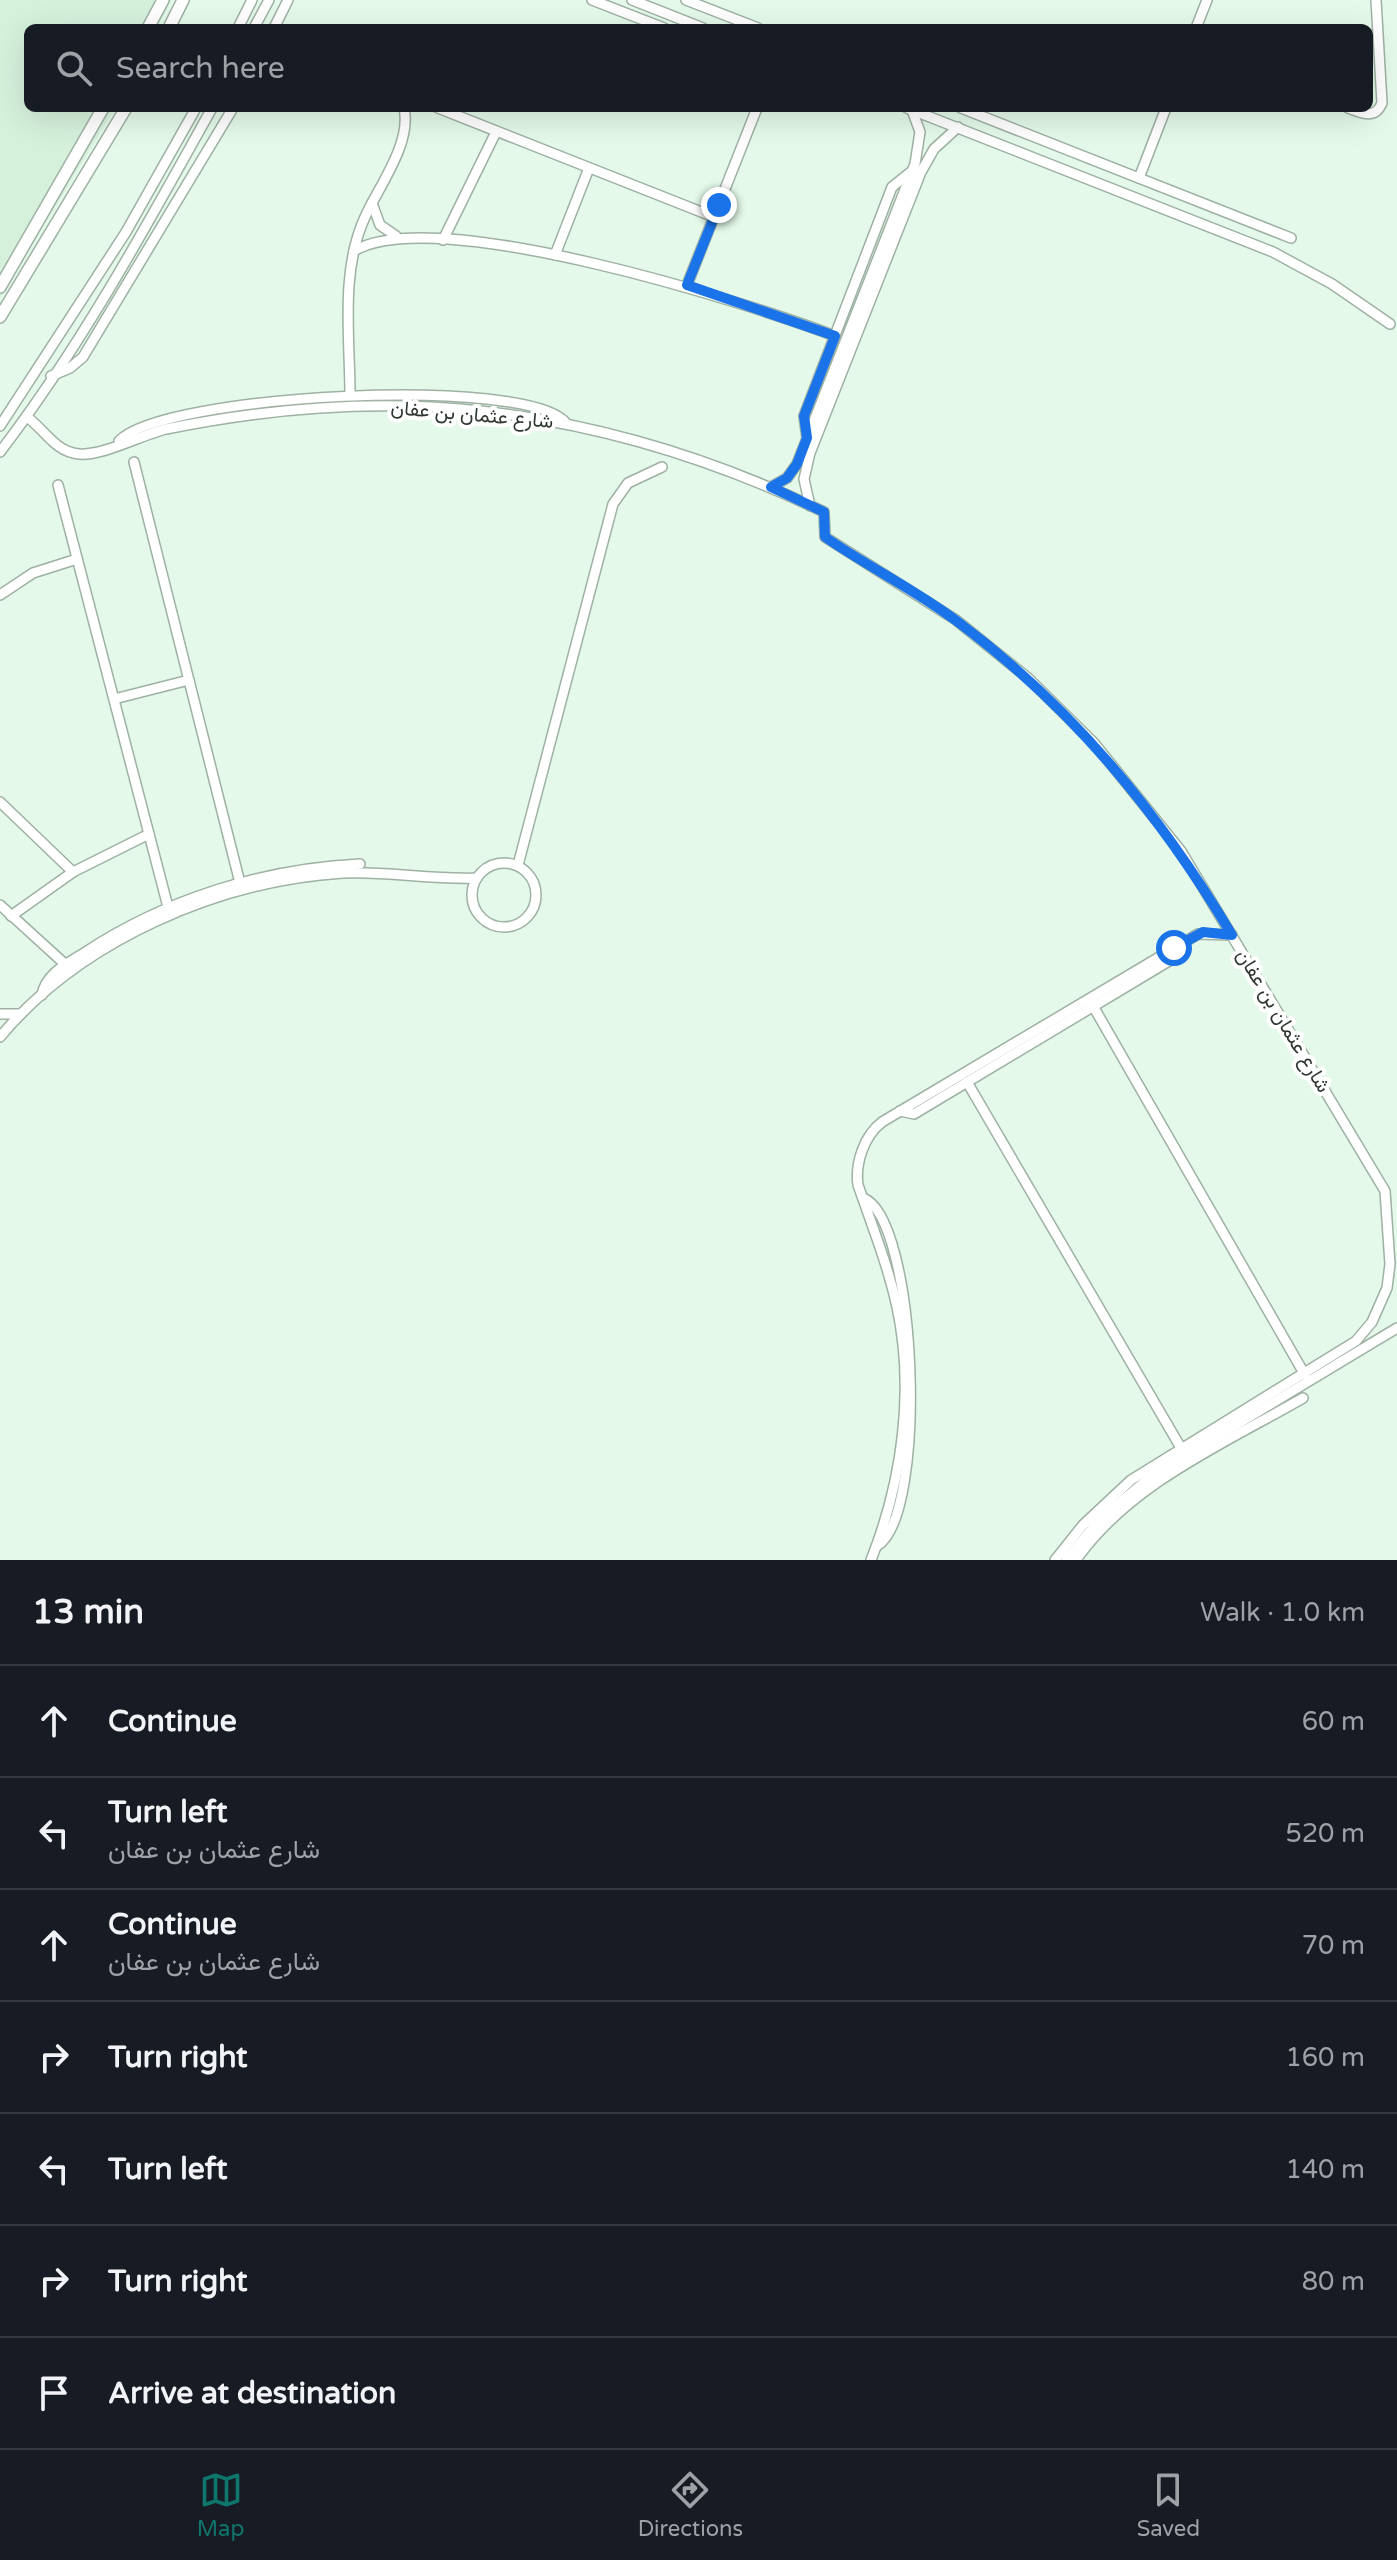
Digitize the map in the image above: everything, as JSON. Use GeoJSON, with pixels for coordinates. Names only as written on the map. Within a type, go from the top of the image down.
{"type":"FeatureCollection","features":[{"type":"Feature","properties":{"kind":"street"},"geometry":{"type":"LineString","coordinates":[[150,24],[163,0]]}},
{"type":"Feature","properties":{"kind":"street"},"geometry":{"type":"LineString","coordinates":[[171,24],[183,0]]}},
{"type":"Feature","properties":{"kind":"street"},"geometry":{"type":"LineString","coordinates":[[240,24],[252,0]]}},
{"type":"Feature","properties":{"kind":"street"},"geometry":{"type":"LineString","coordinates":[[256,24],[269,0]]}},
{"type":"Feature","properties":{"kind":"street"},"geometry":{"type":"LineString","coordinates":[[276,24],[288,0]]}},
{"type":"Feature","properties":{"kind":"street"},"geometry":{"type":"LineString","coordinates":[[592,0],[654,24]]}},
{"type":"Feature","properties":{"kind":"street"},"geometry":{"type":"LineString","coordinates":[[632,0],[693,24]]}},
{"type":"Feature","properties":{"kind":"street"},"geometry":{"type":"LineString","coordinates":[[686,0],[740,24]]}},
{"type":"Feature","properties":{"kind":"street"},"geometry":{"type":"LineString","coordinates":[[1198,24],[1207,0]]}},
{"type":"Feature","properties":{"kind":"street"},"geometry":{"type":"LineString","coordinates":[[1360,112],[1369,115],[1377,112],[1382,103],[1376,0]]}},
{"type":"Feature","properties":{"kind":"street"},"geometry":{"type":"LineString","coordinates":[[721,24],[723,14]]}},
{"type":"Feature","properties":{"kind":"street"},"geometry":{"type":"LineString","coordinates":[[0,287],[101,112]]}},
{"type":"Feature","properties":{"kind":"street"},"geometry":{"type":"LineString","coordinates":[[0,317],[124,112]]}},
{"type":"Feature","properties":{"kind":"street"},"geometry":{"type":"LineString","coordinates":[[0,426],[38,372],[194,112]]}},
{"type":"Feature","properties":{"kind":"street"},"geometry":{"type":"LineString","coordinates":[[0,452],[27,417],[140,238],[210,112]]}},
{"type":"Feature","properties":{"kind":"street"},"geometry":{"type":"LineString","coordinates":[[51,376],[70,368],[83,357],[231,112]]}},
{"type":"Feature","properties":{"kind":"street"},"geometry":{"type":"LineString","coordinates":[[350,395],[350,286],[354,251],[404,130],[404,112]]}},
{"type":"Feature","properties":{"kind":"street"},"geometry":{"type":"LineString","coordinates":[[448,112],[714,217]]}},
{"type":"Feature","properties":{"kind":"street"},"geometry":{"type":"LineString","coordinates":[[687,285],[755,112]]}},
{"type":"Feature","properties":{"kind":"street"},"geometry":{"type":"LineString","coordinates":[[771,487],[794,469],[912,171],[921,140],[910,112]]}},
{"type":"Feature","properties":{"kind":"street"},"geometry":{"type":"LineString","coordinates":[[917,112],[1273,252],[1332,284],[1390,324]]}},
{"type":"Feature","properties":{"kind":"street"},"geometry":{"type":"LineString","coordinates":[[971,112],[1291,238]]}},
{"type":"Feature","properties":{"kind":"street"},"geometry":{"type":"LineString","coordinates":[[1139,178],[1164,112]]}},
{"type":"Feature","properties":{"kind":"street"},"geometry":{"type":"LineString","coordinates":[[810,506],[804,479],[810,453],[921,172],[934,149],[958,127]]}},
{"type":"Feature","properties":{"kind":"street"},"geometry":{"type":"LineString","coordinates":[[443,240],[496,132]]}},
{"type":"Feature","properties":{"kind":"street"},"geometry":{"type":"LineString","coordinates":[[172,153],[177,160],[184,159]]}},
{"type":"Feature","properties":{"kind":"street"},"geometry":{"type":"LineString","coordinates":[[555,255],[589,168]]}},
{"type":"Feature","properties":{"kind":"street"},"geometry":{"type":"LineString","coordinates":[[807,438],[804,416],[892,187],[912,171]]}},
{"type":"Feature","properties":{"kind":"street"},"geometry":{"type":"LineString","coordinates":[[157,178],[166,179],[169,185]]}},
{"type":"Feature","properties":{"kind":"street"},"geometry":{"type":"LineString","coordinates":[[372,203],[380,225],[399,238]]}},
{"type":"Feature","properties":{"kind":"street"},"geometry":{"type":"LineString","coordinates":[[354,251],[375,241],[399,238],[443,240],[555,255],[687,285],[835,336]]}},
{"type":"Feature","properties":{"kind":"street"},"geometry":{"type":"LineString","coordinates":[[117,444],[136,428],[179,416],[249,404],[350,395],[449,398],[524,405],[547,409],[566,423]]}},
{"type":"Feature","properties":{"kind":"street","name":"شارع عثمان بن عفان"},"geometry":{"type":"LineString","coordinates":[[27,417],[58,447],[69,452],[91,454],[117,444],[202,422],[323,408],[444,408],[566,423],[649,442],[771,487],[824,512],[825,537],[956,620],[1062,710],[1153,814],[1232,935],[1385,1191],[1390,1264],[1387,1288],[1372,1322],[1339,1360]]}},
{"type":"Feature","properties":{"kind":"street"},"geometry":{"type":"LineString","coordinates":[[134,462],[240,883]]}},
{"type":"Feature","properties":{"kind":"street"},"geometry":{"type":"LineString","coordinates":[[518,865],[613,504],[634,479],[662,467]]}},
{"type":"Feature","properties":{"kind":"street"},"geometry":{"type":"LineString","coordinates":[[58,485],[168,907]]}},
{"type":"Feature","properties":{"kind":"street"},"geometry":{"type":"LineString","coordinates":[[0,595],[33,573],[77,559]]}},
{"type":"Feature","properties":{"kind":"street"},"geometry":{"type":"LineString","coordinates":[[114,699],[189,680]]}},
{"type":"Feature","properties":{"kind":"street"},"geometry":{"type":"LineString","coordinates":[[0,802],[73,872]]}},
{"type":"Feature","properties":{"kind":"street"},"geometry":{"type":"LineString","coordinates":[[11,916],[73,872],[149,834]]}},
{"type":"Feature","properties":{"kind":"street"},"geometry":{"type":"LineString","coordinates":[[500,861],[518,865],[534,891],[534,906],[526,918],[505,928],[495,926],[478,913],[472,894],[477,878],[491,864],[500,861]]}},
{"type":"Feature","properties":{"kind":"street"},"geometry":{"type":"LineString","coordinates":[[42,995],[47,980],[66,965],[111,936],[168,907],[240,883],[299,870],[360,864]]}},
{"type":"Feature","properties":{"kind":"street"},"geometry":{"type":"LineString","coordinates":[[0,1037],[42,995],[89,961],[146,928],[184,911],[245,891],[342,874],[477,878]]}},
{"type":"Feature","properties":{"kind":"street"},"geometry":{"type":"LineString","coordinates":[[0,905],[66,965]]}},
{"type":"Feature","properties":{"kind":"street"},"geometry":{"type":"LineString","coordinates":[[871,1560],[898,1468],[903,1423],[904,1361],[895,1299],[863,1198],[858,1172],[867,1139],[877,1126],[900,1111],[1169,961],[1174,948],[1203,932],[1232,935]]}},
{"type":"Feature","properties":{"kind":"street"},"geometry":{"type":"LineString","coordinates":[[900,1111],[914,1114],[1091,1002]]}},
{"type":"Feature","properties":{"kind":"street"},"geometry":{"type":"LineString","coordinates":[[1091,1002],[1305,1375]]}},
{"type":"Feature","properties":{"kind":"street"},"geometry":{"type":"LineString","coordinates":[[0,1014],[21,1014]]}},
{"type":"Feature","properties":{"kind":"street"},"geometry":{"type":"LineString","coordinates":[[967,1082],[1181,1448]]}},
{"type":"Feature","properties":{"kind":"street"},"geometry":{"type":"LineString","coordinates":[[1066,1560],[1089,1530],[1139,1491],[1339,1360],[1397,1328]]}},
{"type":"Feature","properties":{"kind":"street"},"geometry":{"type":"LineString","coordinates":[[1055,1560],[1107,1500],[1181,1448],[1305,1375],[1339,1360]]}},
{"type":"Feature","properties":{"kind":"street"},"geometry":{"type":"LineString","coordinates":[[1076,1560],[1139,1491],[1303,1398]]}},
{"type":"Feature","properties":{"kind":"shaded area"},"geometry":{"type":"Polygon","coordinates":[[[0,0],[172,0],[159,24],[24,24],[24,112],[113,112],[0,298],[0,0]]]}},
{"type":"Feature","properties":{"kind":"route"},"geometry":{"type":"LineString","coordinates":[[719,205],[687,285],[835,336],[804,416],[803,431],[807,438],[797,464],[787,478],[771,487],[824,512],[825,537],[918,594],[993,648],[1062,710],[1125,778],[1181,851],[1232,935],[1203,932],[1174,948]]}}]}
